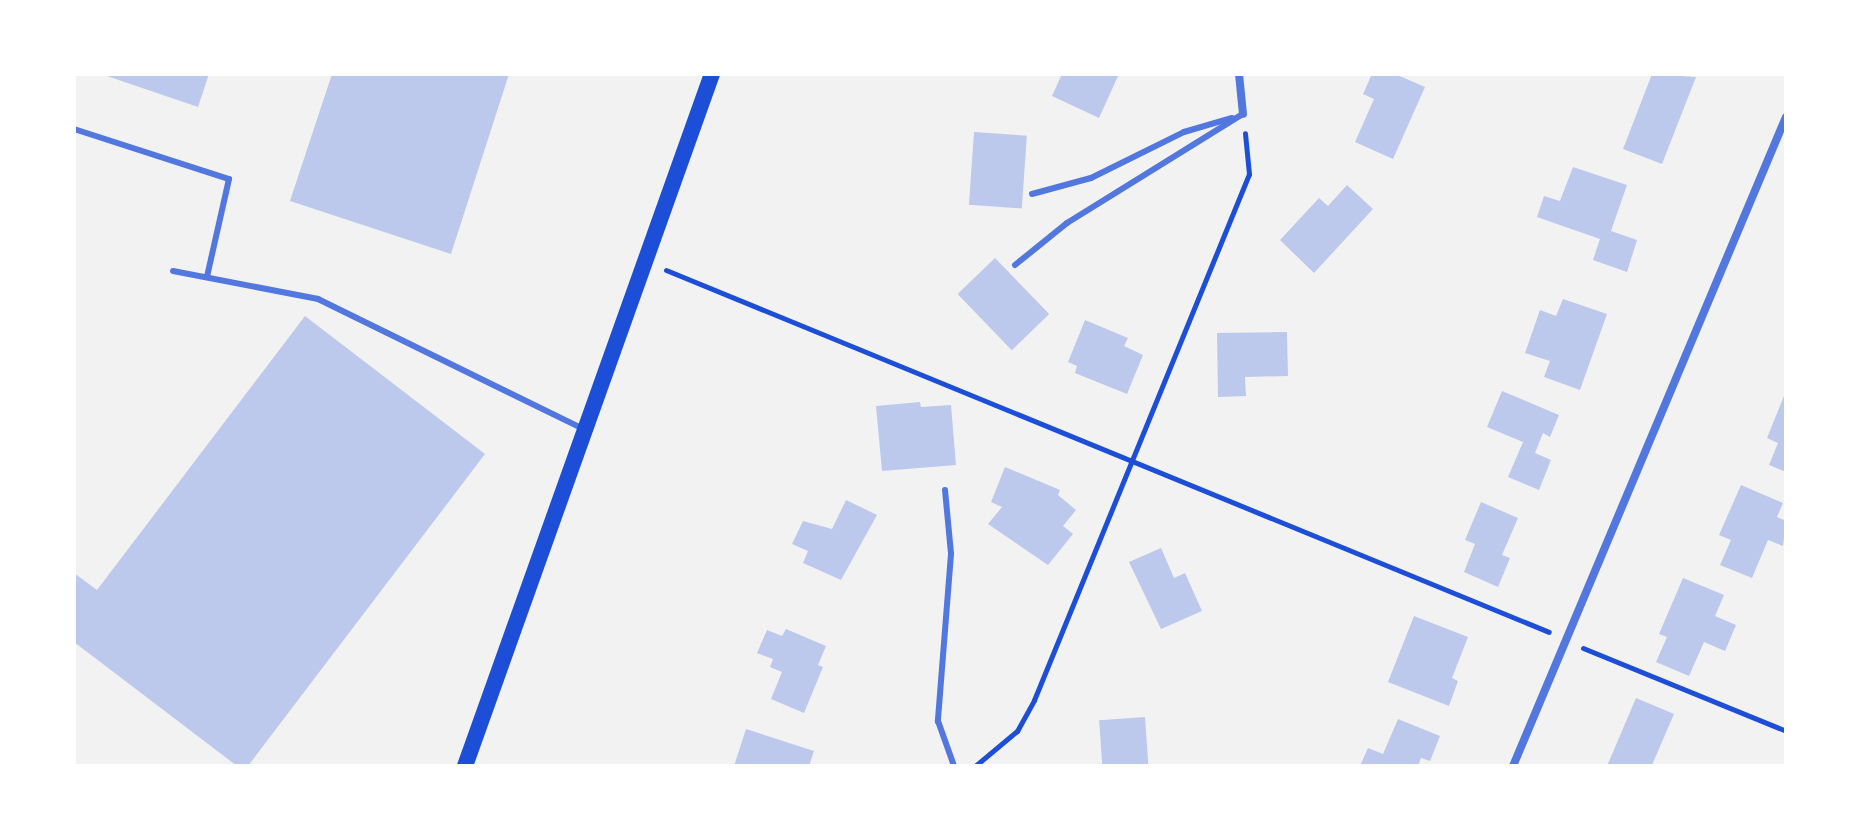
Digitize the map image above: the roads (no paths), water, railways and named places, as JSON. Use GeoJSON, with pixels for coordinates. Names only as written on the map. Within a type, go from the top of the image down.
{"type":"FeatureCollection","features":[{"type":"Feature","properties":{"kind":"main road"},"geometry":{"type":"LineString","coordinates":[[465,766],[588,432],[712,74]]}},
{"type":"Feature","properties":{"kind":"street"},"geometry":{"type":"LineString","coordinates":[[1239,74],[1243,114]]}},
{"type":"Feature","properties":{"kind":"street"},"geometry":{"type":"LineString","coordinates":[[1513,766],[1786,117]]}},
{"type":"Feature","properties":{"kind":"lane"},"geometry":{"type":"LineString","coordinates":[[1032,194],[1091,178],[1184,132],[1243,114]]}},
{"type":"Feature","properties":{"kind":"lane"},"geometry":{"type":"LineString","coordinates":[[1015,265],[1067,223],[1243,114]]}},
{"type":"Feature","properties":{"kind":"lane"},"geometry":{"type":"LineString","coordinates":[[74,129],[229,179],[207,277]]}},
{"type":"Feature","properties":{"kind":"lane"},"geometry":{"type":"LineString","coordinates":[[173,271],[318,299],[588,432]]}},
{"type":"Feature","properties":{"kind":"lane"},"geometry":{"type":"LineString","coordinates":[[945,490],[951,554],[938,721],[954,766]]}}]}
